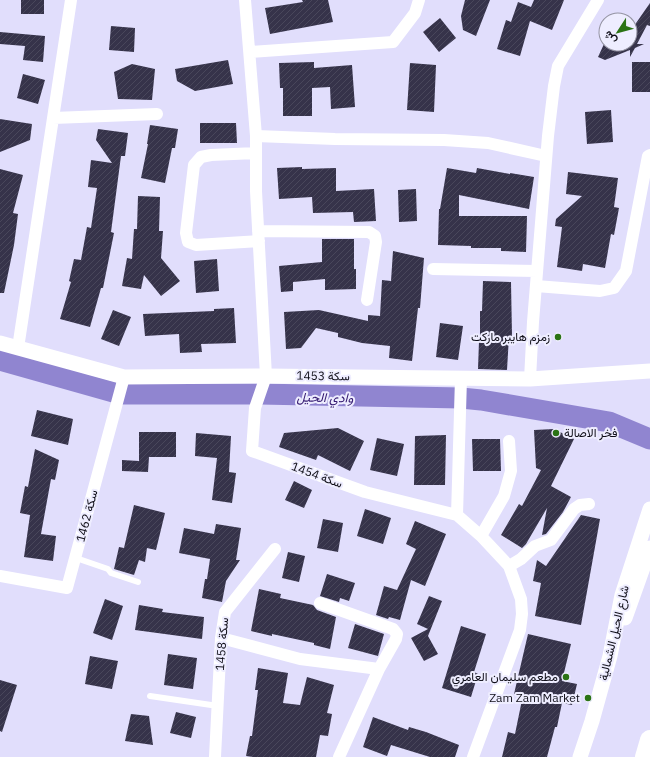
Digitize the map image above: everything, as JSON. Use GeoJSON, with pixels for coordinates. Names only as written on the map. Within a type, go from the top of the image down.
{"type":"FeatureCollection","features":[{"type":"Feature","properties":{"kind":"highway"},"geometry":{"type":"LineString","coordinates":[[644,757],[650,740]]}},
{"type":"Feature","properties":{"kind":"street"},"geometry":{"type":"LineString","coordinates":[[18,348],[71,0]]}},
{"type":"Feature","properties":{"kind":"street"},"geometry":{"type":"LineString","coordinates":[[245,0],[256,136],[266,376]]}},
{"type":"Feature","properties":{"kind":"street"},"geometry":{"type":"LineString","coordinates":[[250,52],[393,42],[415,13],[418,0]]}},
{"type":"Feature","properties":{"kind":"street"},"geometry":{"type":"LineString","coordinates":[[530,379],[546,156],[554,86],[558,66],[598,0]]}},
{"type":"Feature","properties":{"kind":"street"},"geometry":{"type":"LineString","coordinates":[[53,118],[157,114]]}},
{"type":"Feature","properties":{"kind":"street"},"geometry":{"type":"LineString","coordinates":[[256,136],[334,139],[444,140],[488,143],[546,156]]}},
{"type":"Feature","properties":{"kind":"street"},"geometry":{"type":"LineString","coordinates":[[256,152],[211,154],[201,157],[194,165],[186,233],[188,242],[196,245],[259,236],[369,232],[375,236],[376,242],[367,300]]}},
{"type":"Feature","properties":{"kind":"street"},"geometry":{"type":"LineString","coordinates":[[536,286],[600,291],[614,288],[626,271],[648,156],[650,155]]}},
{"type":"Feature","properties":{"kind":"street"},"geometry":{"type":"LineString","coordinates":[[433,269],[537,271]]}},
{"type":"Feature","properties":{"kind":"street","name":"سكة 1453"},"geometry":{"type":"LineString","coordinates":[[0,342],[124,377],[266,376],[530,379],[650,371]]}},
{"type":"Feature","properties":{"kind":"street","name":"سكة 1454"},"geometry":{"type":"LineString","coordinates":[[266,376],[255,408],[252,451],[364,492],[457,515],[481,536],[509,566],[521,599],[522,614],[520,630],[473,757]]}},
{"type":"Feature","properties":{"kind":"street","name":"سكة 1462"},"geometry":{"type":"LineString","coordinates":[[0,576],[67,588],[124,377]]}},
{"type":"Feature","properties":{"kind":"street"},"geometry":{"type":"LineString","coordinates":[[457,515],[461,378]]}},
{"type":"Feature","properties":{"kind":"street"},"geometry":{"type":"LineString","coordinates":[[481,536],[504,496],[511,471],[509,441]]}},
{"type":"Feature","properties":{"kind":"street"},"geometry":{"type":"LineString","coordinates":[[509,566],[521,559],[535,546],[551,540],[574,509],[580,505],[589,504]]}},
{"type":"Feature","properties":{"kind":"street","name":"شارع الحيل الشمالية"},"geometry":{"type":"LineString","coordinates":[[580,757],[592,721],[610,656],[622,595],[650,509]]}},
{"type":"Feature","properties":{"kind":"street"},"geometry":{"type":"LineString","coordinates":[[610,656],[650,548]]}},
{"type":"Feature","properties":{"kind":"street","name":"سكة 1458"},"geometry":{"type":"LineString","coordinates":[[215,757],[221,638],[225,612],[275,549]]}},
{"type":"Feature","properties":{"kind":"street"},"geometry":{"type":"LineString","coordinates":[[320,603],[393,629],[397,634],[396,639],[379,669],[339,757]]}},
{"type":"Feature","properties":{"kind":"street"},"geometry":{"type":"LineString","coordinates":[[221,638],[300,659],[379,669]]}},
{"type":"Feature","properties":{"kind":"lane"},"geometry":{"type":"LineString","coordinates":[[76,558],[108,569],[111,572],[138,582]]}},
{"type":"Feature","properties":{"kind":"lane"},"geometry":{"type":"LineString","coordinates":[[150,696],[218,706]]}},
{"type":"Feature","properties":{"kind":"building"},"geometry":{"type":"Polygon","coordinates":[[[21,0],[44,0],[44,14],[21,14],[21,0]]]}},
{"type":"Feature","properties":{"kind":"building"},"geometry":{"type":"Polygon","coordinates":[[[302,0],[328,0],[333,22],[270,34],[265,8],[303,2],[302,0]]]}},
{"type":"Feature","properties":{"kind":"building"},"geometry":{"type":"Polygon","coordinates":[[[465,0],[490,0],[476,36],[463,30],[461,16],[465,0]]]}},
{"type":"Feature","properties":{"kind":"building"},"geometry":{"type":"Polygon","coordinates":[[[534,0],[564,0],[552,30],[530,21],[520,56],[497,49],[506,20],[511,22],[518,2],[531,7],[534,0]]]}},
{"type":"Feature","properties":{"kind":"building"},"geometry":{"type":"Polygon","coordinates":[[[650,3],[650,26],[647,25],[638,42],[638,20],[650,3]]]}},
{"type":"Feature","properties":{"kind":"building"},"geometry":{"type":"Polygon","coordinates":[[[440,18],[456,38],[439,52],[423,32],[440,18]]]}},
{"type":"Feature","properties":{"kind":"building"},"geometry":{"type":"Polygon","coordinates":[[[111,26],[135,28],[134,52],[109,50],[111,26]]]}},
{"type":"Feature","properties":{"kind":"building"},"geometry":{"type":"Polygon","coordinates":[[[0,32],[45,36],[43,62],[23,60],[25,46],[0,44],[0,32]]]}},
{"type":"Feature","properties":{"kind":"building"},"geometry":{"type":"Polygon","coordinates":[[[600,52],[625,52],[605,60],[598,57],[600,52]]]}},
{"type":"Feature","properties":{"kind":"building"},"geometry":{"type":"Polygon","coordinates":[[[228,60],[233,84],[195,91],[177,81],[175,69],[228,60]]]}},
{"type":"Feature","properties":{"kind":"building"},"geometry":{"type":"Polygon","coordinates":[[[314,62],[314,68],[352,65],[355,107],[331,109],[330,87],[312,88],[312,116],[283,116],[283,88],[280,88],[279,63],[314,62]]]}},
{"type":"Feature","properties":{"kind":"building"},"geometry":{"type":"Polygon","coordinates":[[[632,62],[650,62],[650,92],[632,92],[632,62]]]}},
{"type":"Feature","properties":{"kind":"building"},"geometry":{"type":"Polygon","coordinates":[[[410,63],[436,65],[434,112],[407,110],[410,63]]]}},
{"type":"Feature","properties":{"kind":"building"},"geometry":{"type":"Polygon","coordinates":[[[132,64],[155,69],[152,100],[118,99],[114,72],[132,64]]]}},
{"type":"Feature","properties":{"kind":"building"},"geometry":{"type":"Polygon","coordinates":[[[23,74],[45,80],[38,104],[17,98],[23,74]]]}},
{"type":"Feature","properties":{"kind":"building"},"geometry":{"type":"Polygon","coordinates":[[[611,110],[613,142],[587,144],[585,112],[611,110]]]}},
{"type":"Feature","properties":{"kind":"building"},"geometry":{"type":"Polygon","coordinates":[[[0,119],[32,124],[30,140],[0,152],[0,119]]]}},
{"type":"Feature","properties":{"kind":"building"},"geometry":{"type":"Polygon","coordinates":[[[200,123],[236,123],[237,143],[200,143],[200,123]]]}},
{"type":"Feature","properties":{"kind":"building"},"geometry":{"type":"Polygon","coordinates":[[[150,125],[178,129],[175,148],[172,148],[165,183],[141,178],[148,144],[150,125]]]}},
{"type":"Feature","properties":{"kind":"building"},"geometry":{"type":"Polygon","coordinates":[[[98,129],[128,133],[125,156],[121,156],[111,232],[114,233],[103,288],[101,288],[90,327],[60,319],[71,282],[69,281],[74,259],[81,260],[87,227],[91,228],[97,188],[88,187],[91,160],[112,163],[96,140],[98,129]]]}},
{"type":"Feature","properties":{"kind":"building"},"geometry":{"type":"Polygon","coordinates":[[[302,167],[302,169],[336,168],[336,191],[374,189],[376,221],[354,222],[353,212],[313,213],[312,197],[279,199],[277,168],[302,167]]]}},
{"type":"Feature","properties":{"kind":"building"},"geometry":{"type":"Polygon","coordinates":[[[447,168],[476,173],[477,168],[534,177],[529,209],[459,195],[459,216],[527,216],[526,252],[501,251],[501,248],[471,248],[471,246],[438,245],[439,209],[447,168]]]}},
{"type":"Feature","properties":{"kind":"building"},"geometry":{"type":"Polygon","coordinates":[[[0,169],[23,175],[13,213],[18,214],[14,245],[4,293],[0,293],[0,169]]]}},
{"type":"Feature","properties":{"kind":"building"},"geometry":{"type":"Polygon","coordinates":[[[568,172],[618,178],[614,207],[619,208],[614,235],[611,234],[605,268],[583,264],[582,271],[557,267],[562,227],[555,226],[556,219],[582,196],[566,194],[568,172]]]}},
{"type":"Feature","properties":{"kind":"building"},"geometry":{"type":"Polygon","coordinates":[[[416,189],[417,221],[399,222],[398,190],[416,189]]]}},
{"type":"Feature","properties":{"kind":"building"},"geometry":{"type":"Polygon","coordinates":[[[138,196],[160,197],[159,231],[163,231],[161,258],[180,281],[161,296],[144,275],[141,289],[122,286],[127,258],[132,259],[134,229],[137,229],[138,196]]]}},
{"type":"Feature","properties":{"kind":"building"},"geometry":{"type":"Polygon","coordinates":[[[322,239],[354,239],[356,289],[325,290],[325,279],[293,282],[293,291],[281,292],[279,266],[322,262],[322,239]]]}},
{"type":"Feature","properties":{"kind":"building"},"geometry":{"type":"Polygon","coordinates":[[[393,251],[424,258],[420,308],[418,308],[412,361],[389,358],[390,346],[362,343],[338,337],[338,333],[316,328],[301,348],[286,349],[284,312],[319,310],[368,321],[368,315],[380,316],[382,280],[391,281],[393,251]]]}},
{"type":"Feature","properties":{"kind":"building"},"geometry":{"type":"Polygon","coordinates":[[[217,259],[219,291],[196,293],[194,261],[217,259]]]}},
{"type":"Feature","properties":{"kind":"building"},"geometry":{"type":"Polygon","coordinates":[[[483,281],[511,282],[512,336],[509,336],[507,370],[478,369],[480,311],[482,311],[483,281]]]}},
{"type":"Feature","properties":{"kind":"building"},"geometry":{"type":"Polygon","coordinates":[[[234,308],[236,343],[201,344],[202,352],[180,353],[179,334],[145,336],[143,314],[214,311],[214,309],[234,308]]]}},
{"type":"Feature","properties":{"kind":"building"},"geometry":{"type":"Polygon","coordinates":[[[113,310],[131,317],[119,346],[101,339],[113,310]]]}},
{"type":"Feature","properties":{"kind":"building"},"geometry":{"type":"Polygon","coordinates":[[[440,323],[463,326],[458,360],[436,357],[440,323]]]}},
{"type":"Feature","properties":{"kind":"building"},"geometry":{"type":"Polygon","coordinates":[[[37,410],[73,419],[68,445],[31,436],[37,410]]]}},
{"type":"Feature","properties":{"kind":"building"},"geometry":{"type":"Polygon","coordinates":[[[338,428],[364,441],[350,471],[318,455],[316,460],[279,447],[284,433],[338,428]]]}},
{"type":"Feature","properties":{"kind":"building"},"geometry":{"type":"Polygon","coordinates":[[[554,429],[574,439],[551,486],[571,497],[563,512],[546,534],[542,535],[547,508],[526,544],[522,548],[501,535],[519,504],[522,506],[541,470],[536,468],[534,430],[554,429]]]}},
{"type":"Feature","properties":{"kind":"building"},"geometry":{"type":"Polygon","coordinates":[[[139,432],[176,432],[176,457],[149,457],[148,472],[122,471],[122,460],[139,461],[139,432]]]}},
{"type":"Feature","properties":{"kind":"building"},"geometry":{"type":"Polygon","coordinates":[[[196,433],[231,436],[229,472],[236,473],[232,503],[212,500],[217,458],[195,456],[196,433]]]}},
{"type":"Feature","properties":{"kind":"building"},"geometry":{"type":"Polygon","coordinates":[[[446,435],[445,485],[414,485],[415,436],[446,435]]]}},
{"type":"Feature","properties":{"kind":"building"},"geometry":{"type":"Polygon","coordinates":[[[377,438],[404,444],[397,476],[370,470],[377,438]]]}},
{"type":"Feature","properties":{"kind":"building"},"geometry":{"type":"Polygon","coordinates":[[[472,439],[500,439],[501,471],[473,471],[472,439]]]}},
{"type":"Feature","properties":{"kind":"building"},"geometry":{"type":"Polygon","coordinates":[[[35,449],[59,460],[55,480],[51,479],[41,534],[56,536],[53,561],[24,557],[30,515],[20,513],[25,486],[28,487],[35,449]]]}},
{"type":"Feature","properties":{"kind":"building"},"geometry":{"type":"Polygon","coordinates":[[[294,481],[312,490],[304,508],[285,500],[294,481]]]}},
{"type":"Feature","properties":{"kind":"building"},"geometry":{"type":"Polygon","coordinates":[[[134,505],[165,513],[156,550],[147,548],[145,562],[139,560],[134,575],[114,569],[119,547],[124,548],[134,505]]]}},
{"type":"Feature","properties":{"kind":"building"},"geometry":{"type":"Polygon","coordinates":[[[365,509],[391,518],[383,544],[357,536],[365,509]]]}},
{"type":"Feature","properties":{"kind":"building"},"geometry":{"type":"Polygon","coordinates":[[[581,515],[600,519],[581,625],[535,616],[541,583],[533,581],[537,560],[546,566],[581,515]]]}},
{"type":"Feature","properties":{"kind":"building"},"geometry":{"type":"Polygon","coordinates":[[[323,519],[343,523],[338,552],[317,548],[323,519]]]}},
{"type":"Feature","properties":{"kind":"building"},"geometry":{"type":"Polygon","coordinates":[[[415,521],[446,534],[425,586],[411,580],[400,620],[389,617],[388,619],[376,615],[384,586],[397,590],[416,549],[406,544],[415,521]]]}},
{"type":"Feature","properties":{"kind":"building"},"geometry":{"type":"Polygon","coordinates":[[[216,524],[241,528],[236,560],[240,560],[226,581],[222,602],[202,598],[210,559],[179,553],[184,528],[214,534],[216,524]]]}},
{"type":"Feature","properties":{"kind":"building"},"geometry":{"type":"Polygon","coordinates":[[[288,552],[305,556],[299,582],[282,578],[288,552]]]}},
{"type":"Feature","properties":{"kind":"building"},"geometry":{"type":"Polygon","coordinates":[[[327,574],[355,583],[349,601],[340,598],[339,602],[320,596],[327,574]]]}},
{"type":"Feature","properties":{"kind":"building"},"geometry":{"type":"Polygon","coordinates":[[[259,589],[281,594],[280,598],[313,605],[317,610],[336,617],[330,649],[314,645],[314,643],[251,631],[259,589]]]}},
{"type":"Feature","properties":{"kind":"building"},"geometry":{"type":"Polygon","coordinates":[[[429,596],[442,601],[428,636],[438,654],[424,661],[411,638],[428,629],[417,624],[429,596]]]}},
{"type":"Feature","properties":{"kind":"building"},"geometry":{"type":"Polygon","coordinates":[[[105,599],[123,606],[112,640],[93,633],[105,599]]]}},
{"type":"Feature","properties":{"kind":"building"},"geometry":{"type":"Polygon","coordinates":[[[139,605],[163,609],[162,612],[204,617],[202,639],[135,630],[139,605]]]}},
{"type":"Feature","properties":{"kind":"building"},"geometry":{"type":"Polygon","coordinates":[[[355,624],[384,634],[378,656],[348,648],[355,624]]]}},
{"type":"Feature","properties":{"kind":"building"},"geometry":{"type":"Polygon","coordinates":[[[461,626],[486,634],[474,672],[478,674],[471,697],[442,688],[461,626]]]}},
{"type":"Feature","properties":{"kind":"building"},"geometry":{"type":"Polygon","coordinates":[[[528,634],[571,644],[562,681],[577,684],[572,705],[562,703],[557,727],[555,727],[547,757],[502,757],[508,732],[515,734],[523,695],[514,694],[528,634]]]}},
{"type":"Feature","properties":{"kind":"building"},"geometry":{"type":"Polygon","coordinates":[[[168,654],[197,658],[193,689],[164,685],[168,654]]]}},
{"type":"Feature","properties":{"kind":"building"},"geometry":{"type":"Polygon","coordinates":[[[90,656],[118,661],[112,689],[85,684],[90,656]]]}},
{"type":"Feature","properties":{"kind":"building"},"geometry":{"type":"Polygon","coordinates":[[[258,668],[288,673],[283,703],[300,705],[307,677],[334,685],[327,713],[332,714],[328,736],[320,735],[316,757],[246,756],[250,736],[252,736],[258,690],[255,690],[258,668]]]}},
{"type":"Feature","properties":{"kind":"building"},"geometry":{"type":"Polygon","coordinates":[[[0,680],[17,685],[2,732],[0,731],[0,680]]]}},
{"type":"Feature","properties":{"kind":"building"},"geometry":{"type":"Polygon","coordinates":[[[176,712],[196,717],[191,738],[170,733],[176,712]]]}},
{"type":"Feature","properties":{"kind":"building"},"geometry":{"type":"Polygon","coordinates":[[[131,714],[149,716],[153,745],[125,741],[131,714]]]}},
{"type":"Feature","properties":{"kind":"building"},"geometry":{"type":"Polygon","coordinates":[[[373,717],[408,730],[409,727],[426,732],[459,745],[455,757],[430,757],[391,745],[387,756],[363,747],[373,717]]]}},
{"type":"Feature","properties":{"kind":"waterway","name":"وادي الحيل"},"geometry":{"type":"LineString","coordinates":[[0,360],[120,394],[259,394],[461,398],[481,400],[609,422],[650,439]]}},
{"type":"Feature","properties":{"kind":"place","name":"زمزم هايبر ماركت"},"geometry":{"type":"Point","coordinates":[558,337]}},
{"type":"Feature","properties":{"kind":"place","name":"فخر الاصالة"},"geometry":{"type":"Point","coordinates":[556,433]}},
{"type":"Feature","properties":{"kind":"place","name":"مطعم سليمان العامري"},"geometry":{"type":"Point","coordinates":[566,677]}},
{"type":"Feature","properties":{"kind":"place","name":"Zam Zam Market"},"geometry":{"type":"Point","coordinates":[588,698]}}]}
